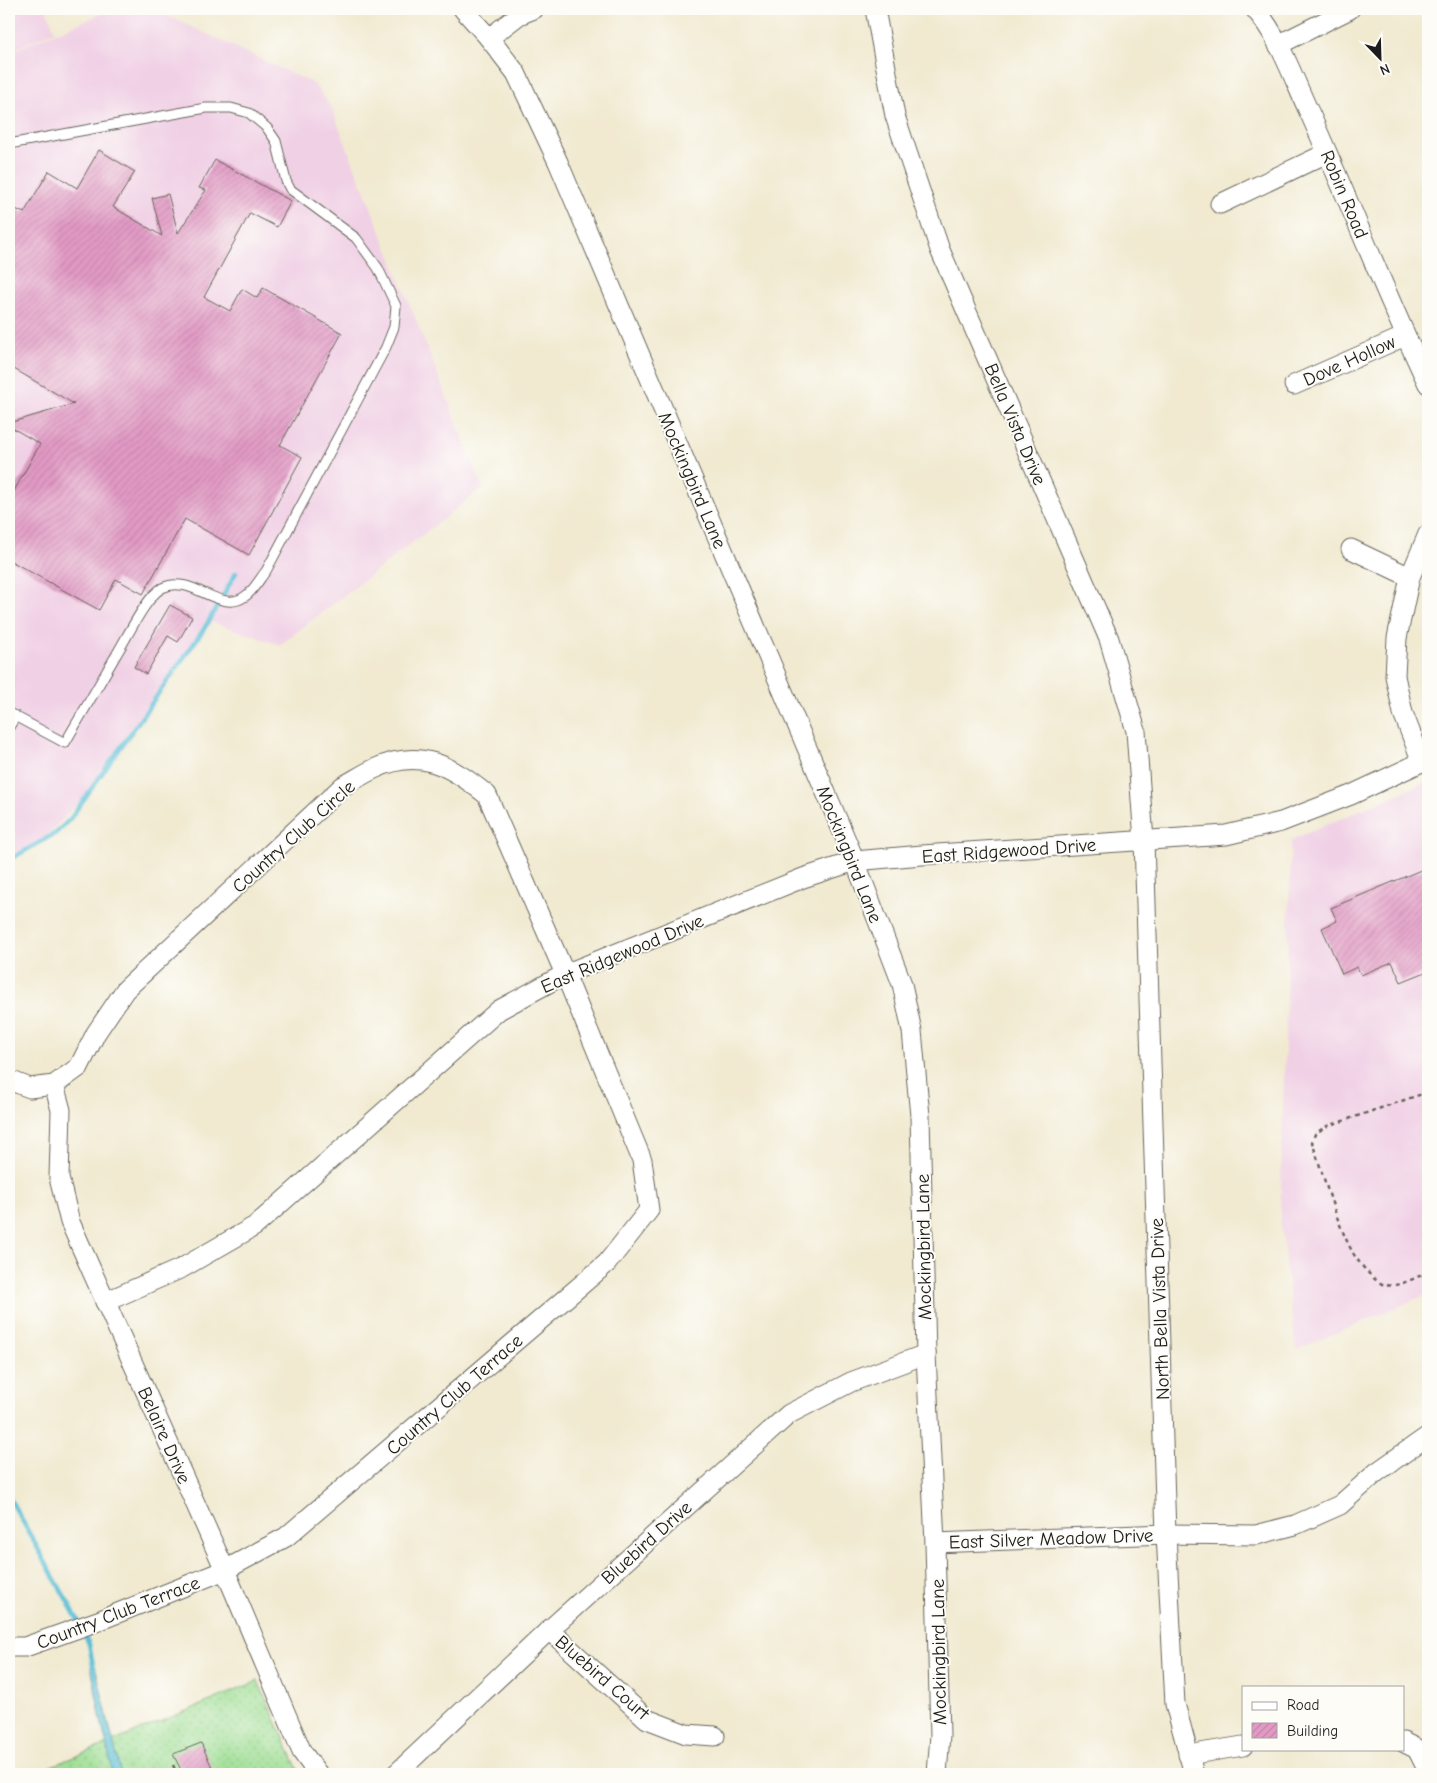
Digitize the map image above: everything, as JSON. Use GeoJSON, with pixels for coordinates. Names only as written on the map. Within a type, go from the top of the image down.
{"type":"FeatureCollection","features":[{"type":"Feature","properties":{"kind":"street","name":"Mockingbird Lane"},"geometry":{"type":"LineString","coordinates":[[463,9],[489,38],[516,74],[558,162],[855,861],[902,984],[912,1031],[920,1116],[926,1354],[935,1543],[940,1735],[937,1774]]}},
{"type":"Feature","properties":{"kind":"street"},"geometry":{"type":"LineString","coordinates":[[489,38],[519,15],[534,9]]}},
{"type":"Feature","properties":{"kind":"street","name":"Bella Vista Drive"},"geometry":{"type":"LineString","coordinates":[[875,9],[895,116],[940,250],[1109,639],[1136,731],[1144,841]]}},
{"type":"Feature","properties":{"kind":"street","name":"Robin Road"},"geometry":{"type":"LineString","coordinates":[[1255,9],[1278,45],[1327,153],[1405,336],[1428,384]]}},
{"type":"Feature","properties":{"kind":"street"},"geometry":{"type":"LineString","coordinates":[[1278,45],[1350,9]]}},
{"type":"Feature","properties":{"kind":"street"},"geometry":{"type":"LineString","coordinates":[[1220,204],[1327,153]]}},
{"type":"Feature","properties":{"kind":"street","name":"Dove Hollow"},"geometry":{"type":"LineString","coordinates":[[1294,385],[1405,336]]}},
{"type":"Feature","properties":{"kind":"street"},"geometry":{"type":"LineString","coordinates":[[1425,760],[1403,713],[1395,676],[1397,638],[1410,576],[1428,534]]}},
{"type":"Feature","properties":{"kind":"street"},"geometry":{"type":"LineString","coordinates":[[1352,549],[1410,576]]}},
{"type":"Feature","properties":{"kind":"street","name":"Country Club Circle"},"geometry":{"type":"LineString","coordinates":[[9,1080],[30,1088],[54,1085],[79,1067],[96,1033],[125,990],[343,786],[374,769],[399,760],[433,761],[464,776],[488,795],[565,974]]}},
{"type":"Feature","properties":{"kind":"street","name":"East Ridgewood Drive"},"geometry":{"type":"LineString","coordinates":[[105,1302],[182,1268],[255,1226],[499,1010],[565,974],[804,878],[855,861],[1226,835],[1281,822],[1351,795],[1425,760]]}},
{"type":"Feature","properties":{"kind":"street","name":"North Bella Vista Drive"},"geometry":{"type":"LineString","coordinates":[[1144,841],[1166,1534],[1175,1704],[1194,1774]]}},
{"type":"Feature","properties":{"kind":"street","name":"Country Club Terrace"},"geometry":{"type":"LineString","coordinates":[[9,1647],[25,1647],[98,1621],[225,1570],[286,1537],[607,1263],[649,1210],[642,1160],[565,974]]}},
{"type":"Feature","properties":{"kind":"street","name":"Belaire Drive"},"geometry":{"type":"LineString","coordinates":[[54,1085],[62,1110],[59,1178],[70,1222],[225,1570],[302,1752],[318,1774]]}},
{"type":"Feature","properties":{"kind":"street","name":"Bluebird Drive"},"geometry":{"type":"LineString","coordinates":[[396,1774],[549,1630],[789,1414],[851,1382],[926,1354]]}},
{"type":"Feature","properties":{"kind":"street","name":"East Silver Meadow Drive"},"geometry":{"type":"LineString","coordinates":[[935,1543],[1166,1534],[1256,1535],[1295,1525],[1340,1505],[1378,1472],[1428,1436]]}},
{"type":"Feature","properties":{"kind":"street","name":"Bluebird Court"},"geometry":{"type":"LineString","coordinates":[[549,1630],[647,1719],[686,1734],[715,1736]]}},
{"type":"Feature","properties":{"kind":"street"},"geometry":{"type":"LineString","coordinates":[[1404,1743],[1416,1750],[1428,1771]]}},
{"type":"Feature","properties":{"kind":"street"},"geometry":{"type":"LineString","coordinates":[[1188,1755],[1242,1746]]}},
{"type":"Feature","properties":{"kind":"lane"},"geometry":{"type":"LineString","coordinates":[[9,144],[206,108],[231,108],[249,112],[267,128],[276,141],[286,181],[290,189],[356,238],[378,268],[396,306],[394,327],[386,347],[266,570],[246,597],[226,602],[185,585],[172,584],[159,589],[143,609],[65,743],[12,714],[9,727]]}},
{"type":"Feature","properties":{"kind":"path"},"geometry":{"type":"LineString","coordinates":[[1428,1092],[1325,1127],[1315,1134],[1312,1142],[1341,1226],[1353,1254],[1370,1276],[1384,1285],[1400,1284],[1428,1272]]}},
{"type":"Feature","properties":{"kind":"path"},"geometry":{"type":"LineString","coordinates":[[173,1764],[177,1774]]}},
{"type":"Feature","properties":{"kind":"shaded area"},"geometry":{"type":"Polygon","coordinates":[[[9,9],[46,9],[55,31],[9,51],[9,9]]]}},
{"type":"Feature","properties":{"kind":"shaded area"},"geometry":{"type":"Polygon","coordinates":[[[113,9],[153,9],[314,84],[331,107],[483,488],[280,645],[212,622],[97,782],[47,836],[9,859],[9,52],[113,9]]]}},
{"type":"Feature","properties":{"kind":"shaded area"},"geometry":{"type":"Polygon","coordinates":[[[1428,781],[1428,1294],[1296,1350],[1280,1217],[1291,840],[1428,781]]]}},
{"type":"Feature","properties":{"kind":"green space"},"geometry":{"type":"Polygon","coordinates":[[[258,1681],[300,1774],[9,1774],[9,1768],[36,1772],[258,1681]]]}},
{"type":"Feature","properties":{"kind":"water"},"geometry":{"type":"Polygon","coordinates":[[[95,1665],[121,1774],[112,1774],[91,1666],[95,1665]]]}},
{"type":"Feature","properties":{"kind":"building"},"geometry":{"type":"Polygon","coordinates":[[[99,150],[135,172],[113,207],[162,236],[152,198],[168,194],[178,233],[206,190],[199,188],[215,160],[291,201],[277,227],[250,213],[204,297],[230,311],[242,289],[257,298],[263,288],[342,333],[280,445],[302,457],[249,555],[185,519],[143,594],[116,579],[99,610],[9,560],[9,500],[40,444],[9,426],[9,423],[74,404],[9,366],[9,206],[24,213],[49,171],[77,188],[99,150]]]}},
{"type":"Feature","properties":{"kind":"building"},"geometry":{"type":"Polygon","coordinates":[[[170,605],[192,617],[178,642],[168,636],[146,674],[134,667],[170,605]]]}},
{"type":"Feature","properties":{"kind":"building"},"geometry":{"type":"Polygon","coordinates":[[[1428,867],[1428,971],[1401,982],[1392,962],[1361,975],[1357,967],[1342,974],[1322,928],[1337,921],[1331,908],[1428,867]]]}},
{"type":"Feature","properties":{"kind":"building"},"geometry":{"type":"Polygon","coordinates":[[[201,1743],[215,1774],[183,1774],[173,1754],[201,1743]]]}},
{"type":"Feature","properties":{"kind":"waterway"},"geometry":{"type":"LineString","coordinates":[[9,860],[56,833],[70,819],[204,629],[236,573]]}},
{"type":"Feature","properties":{"kind":"waterway"},"geometry":{"type":"LineString","coordinates":[[9,1497],[79,1622]]}},
{"type":"Feature","properties":{"kind":"waterway"},"geometry":{"type":"LineString","coordinates":[[83,1632],[89,1644],[94,1670]]}}]}
